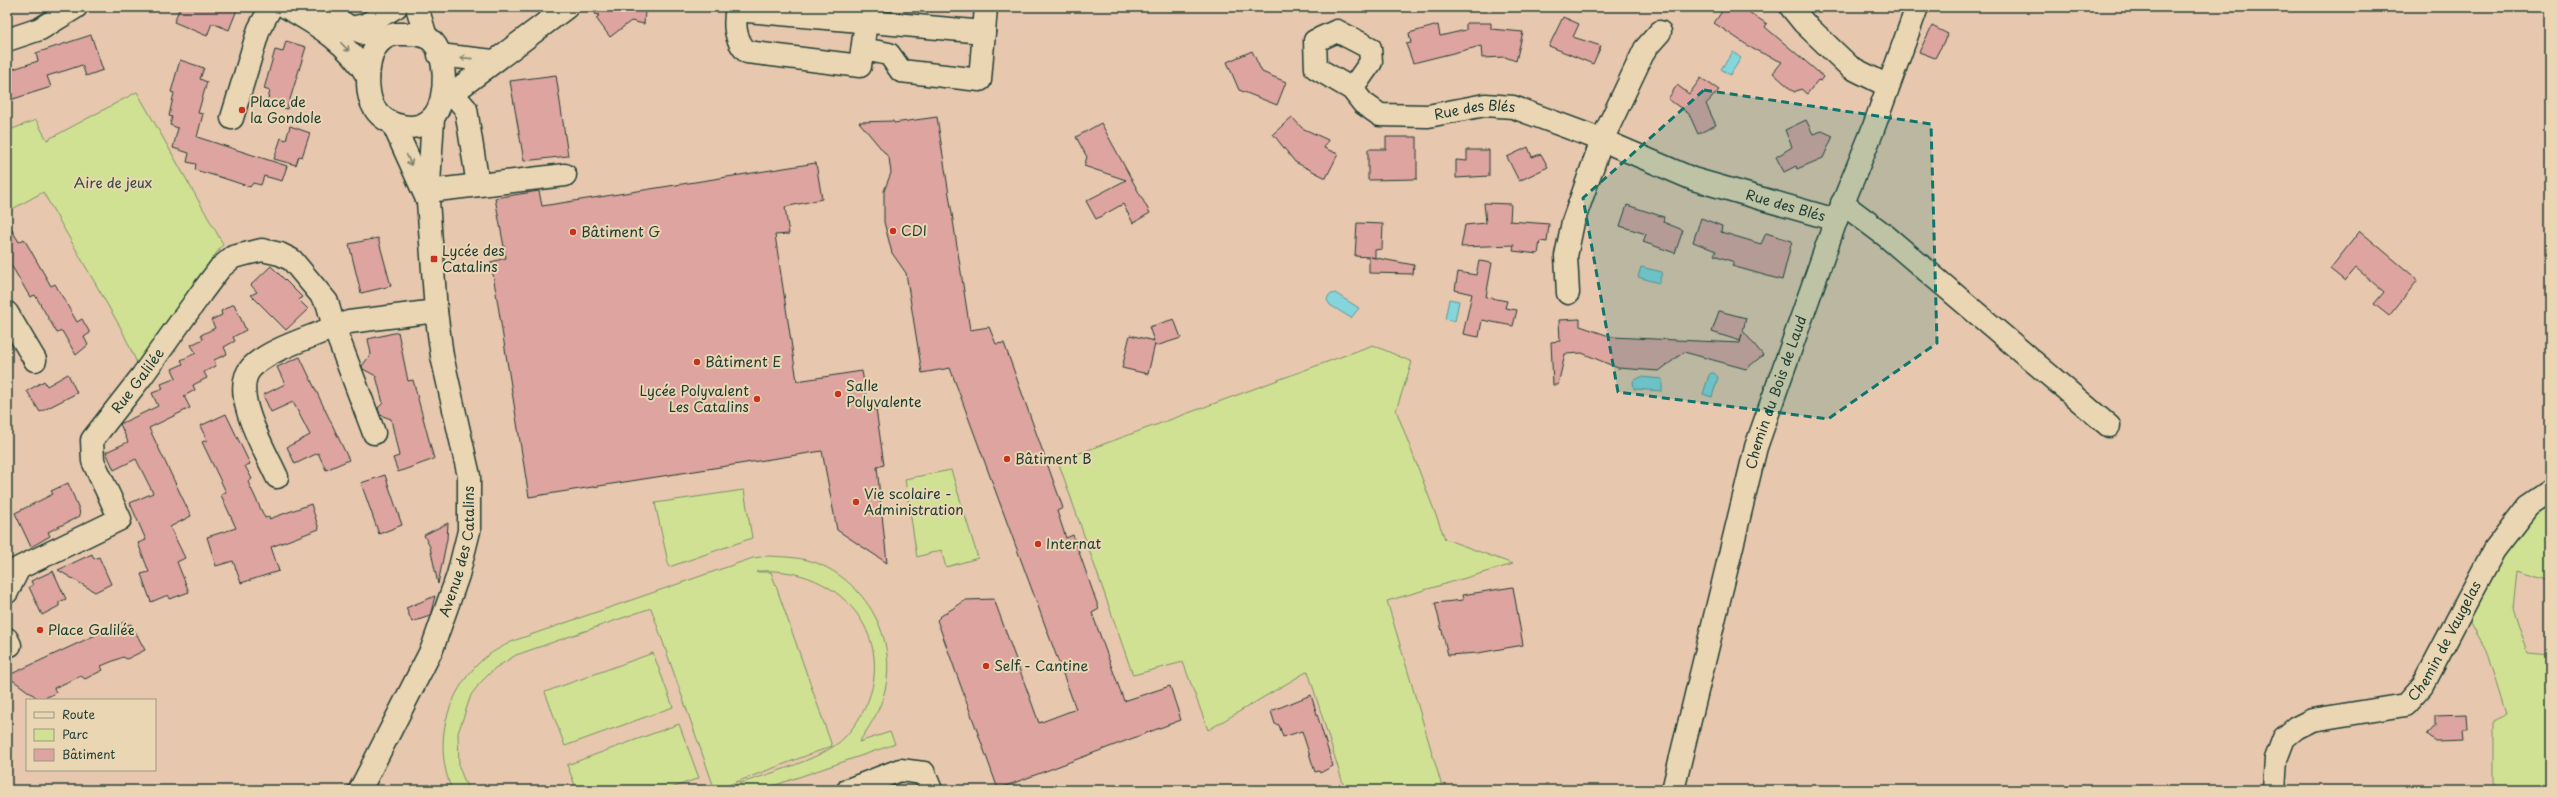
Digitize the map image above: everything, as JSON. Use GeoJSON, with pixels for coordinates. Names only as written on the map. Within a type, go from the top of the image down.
{"type":"FeatureCollection","features":[{"type":"Feature","properties":{"kind":"street"},"geometry":{"type":"LineString","coordinates":[[7,40],[40,29],[76,7]]}},
{"type":"Feature","properties":{"kind":"street"},"geometry":{"type":"LineString","coordinates":[[232,118],[259,29],[271,7]]}},
{"type":"Feature","properties":{"kind":"street"},"geometry":{"type":"LineString","coordinates":[[286,7],[341,43],[362,67],[368,77],[374,107],[382,119],[393,124],[412,126],[442,104],[493,61],[567,7]]}},
{"type":"Feature","properties":{"kind":"street"},"geometry":{"type":"LineString","coordinates":[[320,7],[350,28],[389,37],[410,34],[426,37],[432,42],[439,55],[444,74],[442,104]]}},
{"type":"Feature","properties":{"kind":"street"},"geometry":{"type":"LineString","coordinates":[[350,28],[365,25],[396,7]]}},
{"type":"Feature","properties":{"kind":"street"},"geometry":{"type":"LineString","coordinates":[[368,77],[374,53],[389,37],[409,7]]}},
{"type":"Feature","properties":{"kind":"street"},"geometry":{"type":"LineString","coordinates":[[417,7],[426,37]]}},
{"type":"Feature","properties":{"kind":"street"},"geometry":{"type":"LineString","coordinates":[[863,49],[888,54],[901,71],[980,80],[986,7]]}},
{"type":"Feature","properties":{"kind":"street"},"geometry":{"type":"LineString","coordinates":[[1791,7],[1804,23],[1850,67],[1888,86]]}},
{"type":"Feature","properties":{"kind":"street","name":"Chemin du Bois de Laud"},"geometry":{"type":"LineString","coordinates":[[1673,790],[1756,447],[1839,211],[1917,7]]}},
{"type":"Feature","properties":{"kind":"street"},"geometry":{"type":"LineString","coordinates":[[867,15],[860,66],[746,52],[740,44],[734,26],[736,9],[867,15],[984,32]]}},
{"type":"Feature","properties":{"kind":"street"},"geometry":{"type":"LineString","coordinates":[[1568,293],[1566,256],[1574,222],[1602,140],[1645,49],[1660,32]]}},
{"type":"Feature","properties":{"kind":"street"},"geometry":{"type":"LineString","coordinates":[[439,55],[493,61]]}},
{"type":"Feature","properties":{"kind":"street","name":"Rue des Blés"},"geometry":{"type":"LineString","coordinates":[[1352,89],[1363,103],[1380,115],[1428,116],[1485,104],[1513,107],[1602,140],[1692,179],[1839,211]]}},
{"type":"Feature","properties":{"kind":"street"},"geometry":{"type":"LineString","coordinates":[[442,104],[466,109],[478,185]]}},
{"type":"Feature","properties":{"kind":"street","name":"Avenue des Catalins"},"geometry":{"type":"LineString","coordinates":[[360,790],[432,649],[458,575],[469,531],[469,476],[442,356],[436,311],[428,196],[442,104]]}},
{"type":"Feature","properties":{"kind":"street","name":"Avenue des Catalins"},"geometry":{"type":"LineString","coordinates":[[393,124],[428,196]]}},
{"type":"Feature","properties":{"kind":"street"},"geometry":{"type":"LineString","coordinates":[[428,196],[478,185],[565,175]]}},
{"type":"Feature","properties":{"kind":"street"},"geometry":{"type":"LineString","coordinates":[[1839,211],[1886,236],[2109,426]]}},
{"type":"Feature","properties":{"kind":"street","name":"Rue Galilée"},"geometry":{"type":"LineString","coordinates":[[7,591],[19,568],[120,519],[93,462],[92,440],[142,376],[216,274],[233,257],[262,250],[280,254],[292,260],[327,302],[334,327],[374,433]]}},
{"type":"Feature","properties":{"kind":"street"},"geometry":{"type":"LineString","coordinates":[[277,477],[246,408],[243,389],[250,368],[273,353],[349,322],[436,311]]}},
{"type":"Feature","properties":{"kind":"street"},"geometry":{"type":"LineString","coordinates":[[7,313],[35,360]]}},
{"type":"Feature","properties":{"kind":"street","name":"Chemin de Vaugelas"},"geometry":{"type":"LineString","coordinates":[[2274,790],[2276,759],[2284,738],[2296,728],[2312,720],[2405,705],[2423,685],[2494,550],[2528,506],[2550,491]]}},
{"type":"Feature","properties":{"kind":"street"},"geometry":{"type":"LineString","coordinates":[[848,790],[900,770],[924,773],[931,790]]}},
{"type":"Feature","properties":{"kind":"highlighted area"},"geometry":{"type":"Polygon","coordinates":[[[1704,90],[1931,124],[1937,343],[1828,419],[1618,392],[1583,198],[1704,90]]]}},
{"type":"Feature","properties":{"kind":"green space","name":"Aire de jeux"},"geometry":{"type":"Polygon","coordinates":[[[137,92],[223,244],[137,363],[122,330],[43,192],[7,212],[7,131],[36,120],[47,140],[137,92]]]}},
{"type":"Feature","properties":{"kind":"green space"},"geometry":{"type":"Polygon","coordinates":[[[1373,345],[1412,362],[1396,410],[1445,539],[1513,564],[1387,601],[1443,790],[1345,790],[1308,671],[1208,730],[1183,662],[1133,675],[1058,461],[1373,345]]]}},
{"type":"Feature","properties":{"kind":"green space"},"geometry":{"type":"Polygon","coordinates":[[[951,470],[978,558],[946,567],[941,550],[917,557],[905,479],[951,470]]]}},
{"type":"Feature","properties":{"kind":"green space"},"geometry":{"type":"Polygon","coordinates":[[[744,490],[752,538],[669,567],[655,503],[744,490]]]}},
{"type":"Feature","properties":{"kind":"green space"},"geometry":{"type":"Polygon","coordinates":[[[2550,500],[2550,581],[2517,571],[2513,608],[2528,653],[2550,655],[2550,790],[2494,790],[2494,721],[2506,715],[2486,650],[2470,621],[2513,537],[2550,500]]]}},
{"type":"Feature","properties":{"kind":"green space"},"geometry":{"type":"Polygon","coordinates":[[[768,556],[800,559],[819,564],[837,574],[852,586],[866,601],[876,618],[883,637],[887,657],[887,677],[879,709],[859,742],[890,732],[895,744],[761,790],[720,790],[787,768],[821,754],[835,746],[845,737],[865,708],[874,679],[873,650],[864,624],[846,601],[822,584],[793,573],[759,571],[756,572],[771,572],[832,746],[715,790],[651,608],[516,655],[495,668],[480,683],[471,695],[458,733],[459,767],[468,790],[452,790],[446,773],[443,756],[443,739],[446,722],[458,690],[468,675],[487,656],[513,641],[753,558],[768,556]]]}},
{"type":"Feature","properties":{"kind":"green space"},"geometry":{"type":"Polygon","coordinates":[[[653,653],[673,707],[565,746],[545,692],[653,653]]]}},
{"type":"Feature","properties":{"kind":"green space"},"geometry":{"type":"Polygon","coordinates":[[[679,724],[699,778],[666,790],[577,790],[567,765],[679,724]]]}},
{"type":"Feature","properties":{"kind":"water"},"geometry":{"type":"Polygon","coordinates":[[[1733,52],[1741,58],[1730,75],[1721,69],[1733,52]]]}},
{"type":"Feature","properties":{"kind":"water"},"geometry":{"type":"Polygon","coordinates":[[[1641,267],[1662,272],[1659,283],[1638,277],[1641,267]]]}},
{"type":"Feature","properties":{"kind":"water"},"geometry":{"type":"Polygon","coordinates":[[[1335,293],[1359,308],[1351,318],[1330,305],[1327,300],[1329,295],[1335,293]]]}},
{"type":"Feature","properties":{"kind":"water"},"geometry":{"type":"Polygon","coordinates":[[[1449,299],[1459,301],[1455,321],[1445,319],[1449,299]]]}},
{"type":"Feature","properties":{"kind":"water"},"geometry":{"type":"Polygon","coordinates":[[[1711,373],[1714,373],[1718,377],[1712,397],[1703,394],[1711,373]]]}},
{"type":"Feature","properties":{"kind":"water"},"geometry":{"type":"Polygon","coordinates":[[[1641,377],[1662,379],[1662,391],[1634,389],[1633,381],[1641,377]]]}},
{"type":"Feature","properties":{"kind":"building"},"geometry":{"type":"Polygon","coordinates":[[[174,7],[238,7],[229,30],[212,23],[207,36],[174,22],[179,10],[174,7]]]}},
{"type":"Feature","properties":{"kind":"building"},"geometry":{"type":"Polygon","coordinates":[[[596,7],[651,7],[645,11],[644,24],[631,21],[610,37],[596,18],[600,15],[595,14],[596,7]]]}},
{"type":"Feature","properties":{"kind":"building"},"geometry":{"type":"Polygon","coordinates":[[[1725,7],[1741,7],[1767,24],[1765,27],[1824,77],[1821,81],[1818,80],[1807,94],[1801,89],[1794,92],[1773,73],[1782,62],[1753,49],[1714,23],[1725,7]]]}},
{"type":"Feature","properties":{"kind":"building"},"geometry":{"type":"Polygon","coordinates":[[[1563,17],[1579,24],[1573,37],[1601,46],[1593,64],[1549,46],[1563,17]]]}},
{"type":"Feature","properties":{"kind":"building"},"geometry":{"type":"Polygon","coordinates":[[[1466,23],[1491,23],[1491,29],[1523,32],[1516,61],[1505,57],[1482,58],[1481,46],[1413,63],[1406,44],[1411,43],[1409,33],[1438,25],[1440,36],[1466,30],[1466,23]]]}},
{"type":"Feature","properties":{"kind":"building"},"geometry":{"type":"Polygon","coordinates":[[[1932,26],[1948,34],[1935,58],[1919,52],[1932,26]]]}},
{"type":"Feature","properties":{"kind":"building"},"geometry":{"type":"Polygon","coordinates":[[[91,35],[103,70],[86,76],[82,65],[47,76],[51,87],[7,101],[7,71],[38,61],[36,53],[91,35]]]}},
{"type":"Feature","properties":{"kind":"building"},"geometry":{"type":"Polygon","coordinates":[[[286,41],[306,47],[287,109],[267,102],[270,91],[264,89],[275,50],[283,52],[286,41]]]}},
{"type":"Feature","properties":{"kind":"building"},"geometry":{"type":"Polygon","coordinates":[[[1252,51],[1262,72],[1286,82],[1277,105],[1239,90],[1227,62],[1252,51]]]}},
{"type":"Feature","properties":{"kind":"building"},"geometry":{"type":"Polygon","coordinates":[[[180,60],[204,68],[200,79],[207,82],[198,113],[203,114],[197,137],[287,166],[282,181],[264,176],[261,185],[253,183],[250,187],[195,170],[196,164],[187,162],[189,153],[173,148],[178,128],[170,125],[172,117],[169,116],[174,93],[171,92],[180,60]]]}},
{"type":"Feature","properties":{"kind":"building"},"geometry":{"type":"Polygon","coordinates":[[[556,75],[568,156],[524,161],[510,81],[556,75]]]}},
{"type":"Feature","properties":{"kind":"building"},"geometry":{"type":"Polygon","coordinates":[[[1701,78],[1719,90],[1706,104],[1716,125],[1698,134],[1689,114],[1668,99],[1677,85],[1689,94],[1701,78]]]}},
{"type":"Feature","properties":{"kind":"building"},"geometry":{"type":"Polygon","coordinates":[[[937,117],[970,330],[989,327],[996,344],[1004,343],[1063,508],[1057,511],[1066,538],[1073,535],[1099,609],[1092,613],[1124,701],[1170,686],[1181,720],[998,789],[937,620],[966,600],[994,599],[1039,723],[1076,709],[950,368],[922,373],[906,273],[892,253],[884,222],[884,191],[891,173],[889,158],[859,122],[893,121],[894,123],[937,117]]]}},
{"type":"Feature","properties":{"kind":"building"},"geometry":{"type":"Polygon","coordinates":[[[1292,117],[1302,128],[1328,140],[1324,148],[1338,154],[1326,178],[1295,162],[1273,134],[1292,117]]]}},
{"type":"Feature","properties":{"kind":"building"},"geometry":{"type":"Polygon","coordinates":[[[1806,120],[1813,134],[1822,131],[1833,136],[1823,158],[1797,169],[1796,166],[1784,172],[1776,157],[1792,147],[1785,130],[1806,120]]]}},
{"type":"Feature","properties":{"kind":"building"},"geometry":{"type":"Polygon","coordinates":[[[1101,123],[1150,213],[1133,223],[1123,204],[1096,219],[1086,201],[1126,180],[1084,166],[1087,157],[1076,137],[1101,123]]]}},
{"type":"Feature","properties":{"kind":"building"},"geometry":{"type":"Polygon","coordinates":[[[290,126],[310,133],[302,157],[299,156],[296,165],[274,159],[281,138],[286,140],[290,126]]]}},
{"type":"Feature","properties":{"kind":"building"},"geometry":{"type":"Polygon","coordinates":[[[1386,137],[1417,137],[1417,179],[1368,180],[1368,149],[1386,149],[1386,137]]]}},
{"type":"Feature","properties":{"kind":"building"},"geometry":{"type":"Polygon","coordinates":[[[1528,147],[1532,157],[1541,154],[1548,167],[1519,181],[1507,157],[1528,147]]]}},
{"type":"Feature","properties":{"kind":"building"},"geometry":{"type":"Polygon","coordinates":[[[1467,150],[1489,150],[1489,176],[1456,178],[1456,160],[1467,161],[1467,150]]]}},
{"type":"Feature","properties":{"kind":"building"},"geometry":{"type":"Polygon","coordinates":[[[816,163],[822,199],[785,207],[789,234],[775,235],[797,381],[862,371],[869,410],[876,409],[884,465],[877,467],[887,563],[837,530],[822,451],[529,497],[491,262],[506,258],[495,198],[539,191],[542,206],[816,163]]]}},
{"type":"Feature","properties":{"kind":"building"},"geometry":{"type":"Polygon","coordinates":[[[1484,203],[1511,204],[1510,221],[1549,224],[1547,242],[1540,241],[1538,254],[1513,251],[1514,245],[1461,247],[1465,225],[1486,223],[1484,203]]]}},
{"type":"Feature","properties":{"kind":"building"},"geometry":{"type":"Polygon","coordinates":[[[1627,205],[1664,217],[1663,222],[1683,230],[1675,253],[1643,242],[1646,234],[1620,226],[1627,205]]]}},
{"type":"Feature","properties":{"kind":"building"},"geometry":{"type":"Polygon","coordinates":[[[1701,218],[1722,226],[1721,232],[1761,244],[1766,233],[1792,241],[1782,280],[1732,266],[1734,262],[1714,255],[1716,251],[1693,242],[1701,218]]]}},
{"type":"Feature","properties":{"kind":"building"},"geometry":{"type":"Polygon","coordinates":[[[7,222],[19,242],[24,239],[51,286],[55,284],[77,322],[82,319],[90,333],[84,337],[88,345],[76,355],[62,331],[57,333],[35,295],[30,297],[7,258],[7,222]]]}},
{"type":"Feature","properties":{"kind":"building"},"geometry":{"type":"Polygon","coordinates":[[[1357,223],[1383,224],[1382,249],[1375,250],[1375,258],[1414,265],[1413,274],[1369,273],[1369,257],[1355,256],[1357,223]]]}},
{"type":"Feature","properties":{"kind":"building"},"geometry":{"type":"Polygon","coordinates":[[[2360,231],[2418,280],[2389,316],[2374,304],[2384,292],[2356,268],[2345,281],[2330,269],[2360,231]]]}},
{"type":"Feature","properties":{"kind":"building"},"geometry":{"type":"Polygon","coordinates":[[[378,238],[391,286],[361,293],[349,244],[378,238]]]}},
{"type":"Feature","properties":{"kind":"building"},"geometry":{"type":"Polygon","coordinates":[[[1479,261],[1492,263],[1486,297],[1507,301],[1505,308],[1517,310],[1513,326],[1482,320],[1479,337],[1463,334],[1472,294],[1455,290],[1458,272],[1476,275],[1479,261]]]}},
{"type":"Feature","properties":{"kind":"building"},"geometry":{"type":"Polygon","coordinates":[[[271,266],[302,297],[299,300],[308,309],[286,330],[251,295],[257,292],[251,285],[271,266]]]}},
{"type":"Feature","properties":{"kind":"building"},"geometry":{"type":"Polygon","coordinates":[[[234,304],[246,330],[233,337],[235,341],[224,347],[227,354],[214,360],[216,366],[204,372],[207,378],[193,385],[195,390],[184,396],[190,408],[149,428],[191,516],[170,527],[185,558],[177,562],[189,592],[170,599],[168,595],[151,602],[141,574],[149,572],[138,543],[146,540],[130,503],[153,493],[136,459],[114,470],[106,452],[128,442],[120,424],[158,406],[152,393],[163,389],[161,384],[176,378],[172,369],[183,364],[181,360],[196,353],[191,345],[203,339],[201,335],[215,328],[211,320],[222,315],[221,311],[234,304]]]}},
{"type":"Feature","properties":{"kind":"building"},"geometry":{"type":"Polygon","coordinates":[[[1719,311],[1746,318],[1743,331],[1763,355],[1746,369],[1684,352],[1659,371],[1618,368],[1582,353],[1565,354],[1558,385],[1553,385],[1551,342],[1560,341],[1559,320],[1580,319],[1580,326],[1612,337],[1740,343],[1742,334],[1740,341],[1712,332],[1719,311]]]}},
{"type":"Feature","properties":{"kind":"building"},"geometry":{"type":"Polygon","coordinates":[[[1174,319],[1181,338],[1156,346],[1155,344],[1148,374],[1122,368],[1130,335],[1154,341],[1149,327],[1174,319]]]}},
{"type":"Feature","properties":{"kind":"building"},"geometry":{"type":"Polygon","coordinates":[[[398,332],[408,381],[413,380],[434,459],[398,472],[393,458],[399,456],[391,419],[380,415],[378,408],[383,403],[376,376],[363,369],[362,366],[371,354],[368,339],[398,332]]]}},
{"type":"Feature","properties":{"kind":"building"},"geometry":{"type":"Polygon","coordinates":[[[300,357],[349,460],[326,470],[318,453],[295,464],[287,447],[310,435],[293,402],[271,412],[263,395],[285,384],[277,367],[300,357]]]}},
{"type":"Feature","properties":{"kind":"building"},"geometry":{"type":"Polygon","coordinates":[[[68,374],[77,393],[40,412],[27,391],[44,381],[47,386],[68,374]]]}},
{"type":"Feature","properties":{"kind":"building"},"geometry":{"type":"Polygon","coordinates":[[[226,414],[250,464],[245,466],[252,479],[248,482],[265,518],[269,517],[269,519],[311,504],[319,529],[271,547],[279,571],[241,583],[233,561],[216,566],[207,537],[236,528],[221,495],[226,492],[202,442],[207,440],[200,426],[226,414]]]}},
{"type":"Feature","properties":{"kind":"building"},"geometry":{"type":"Polygon","coordinates":[[[385,475],[402,525],[379,534],[361,483],[385,475]]]}},
{"type":"Feature","properties":{"kind":"building"},"geometry":{"type":"Polygon","coordinates":[[[68,483],[79,509],[80,516],[48,532],[50,536],[31,547],[15,513],[53,494],[51,491],[68,483]]]}},
{"type":"Feature","properties":{"kind":"building"},"geometry":{"type":"Polygon","coordinates":[[[448,523],[447,539],[438,584],[430,547],[424,535],[448,523]]]}},
{"type":"Feature","properties":{"kind":"building"},"geometry":{"type":"Polygon","coordinates":[[[92,554],[94,559],[99,557],[111,584],[95,592],[58,570],[92,554]]]}},
{"type":"Feature","properties":{"kind":"building"},"geometry":{"type":"Polygon","coordinates":[[[53,571],[66,599],[59,602],[59,606],[42,615],[29,587],[33,585],[31,581],[53,571]]]}},
{"type":"Feature","properties":{"kind":"building"},"geometry":{"type":"Polygon","coordinates":[[[1513,587],[1523,645],[1478,653],[1448,655],[1435,603],[1463,600],[1462,595],[1513,587]]]}},
{"type":"Feature","properties":{"kind":"building"},"geometry":{"type":"Polygon","coordinates":[[[435,596],[430,616],[412,622],[406,608],[435,596]]]}},
{"type":"Feature","properties":{"kind":"building"},"geometry":{"type":"Polygon","coordinates":[[[126,621],[128,625],[131,624],[145,650],[127,659],[123,657],[101,666],[103,670],[85,679],[81,676],[54,688],[56,693],[42,699],[39,699],[7,676],[126,621]]]}},
{"type":"Feature","properties":{"kind":"building"},"geometry":{"type":"Polygon","coordinates":[[[1311,695],[1333,766],[1320,773],[1319,771],[1315,772],[1302,731],[1283,737],[1279,725],[1275,724],[1271,711],[1311,695]]]}},
{"type":"Feature","properties":{"kind":"building"},"geometry":{"type":"Polygon","coordinates":[[[2466,714],[2467,730],[2462,730],[2463,741],[2436,742],[2427,735],[2435,726],[2435,715],[2466,714]]]}},
{"type":"Feature","properties":{"kind":"place","name":"Place de la Gondole"},"geometry":{"type":"Point","coordinates":[242,110]}},
{"type":"Feature","properties":{"kind":"place","name":"CDI"},"geometry":{"type":"Point","coordinates":[893,231]}},
{"type":"Feature","properties":{"kind":"place","name":"Bâtiment G"},"geometry":{"type":"Point","coordinates":[573,232]}},
{"type":"Feature","properties":{"kind":"place","name":"Lycée des Catalins"},"geometry":{"type":"Point","coordinates":[434,259]}},
{"type":"Feature","properties":{"kind":"place","name":"Bâtiment E"},"geometry":{"type":"Point","coordinates":[697,362]}},
{"type":"Feature","properties":{"kind":"place","name":"Salle Polyvalente"},"geometry":{"type":"Point","coordinates":[838,394]}},
{"type":"Feature","properties":{"kind":"place","name":"Lycée Polyvalent Les Catalins"},"geometry":{"type":"Point","coordinates":[757,399]}},
{"type":"Feature","properties":{"kind":"place","name":"Bâtiment B"},"geometry":{"type":"Point","coordinates":[1007,459]}},
{"type":"Feature","properties":{"kind":"place","name":"Vie scolaire - Administration"},"geometry":{"type":"Point","coordinates":[856,502]}},
{"type":"Feature","properties":{"kind":"place","name":"Internat"},"geometry":{"type":"Point","coordinates":[1038,544]}},
{"type":"Feature","properties":{"kind":"place","name":"Place Galilée"},"geometry":{"type":"Point","coordinates":[40,630]}},
{"type":"Feature","properties":{"kind":"place","name":"Self - Cantine"},"geometry":{"type":"Point","coordinates":[986,666]}}]}
